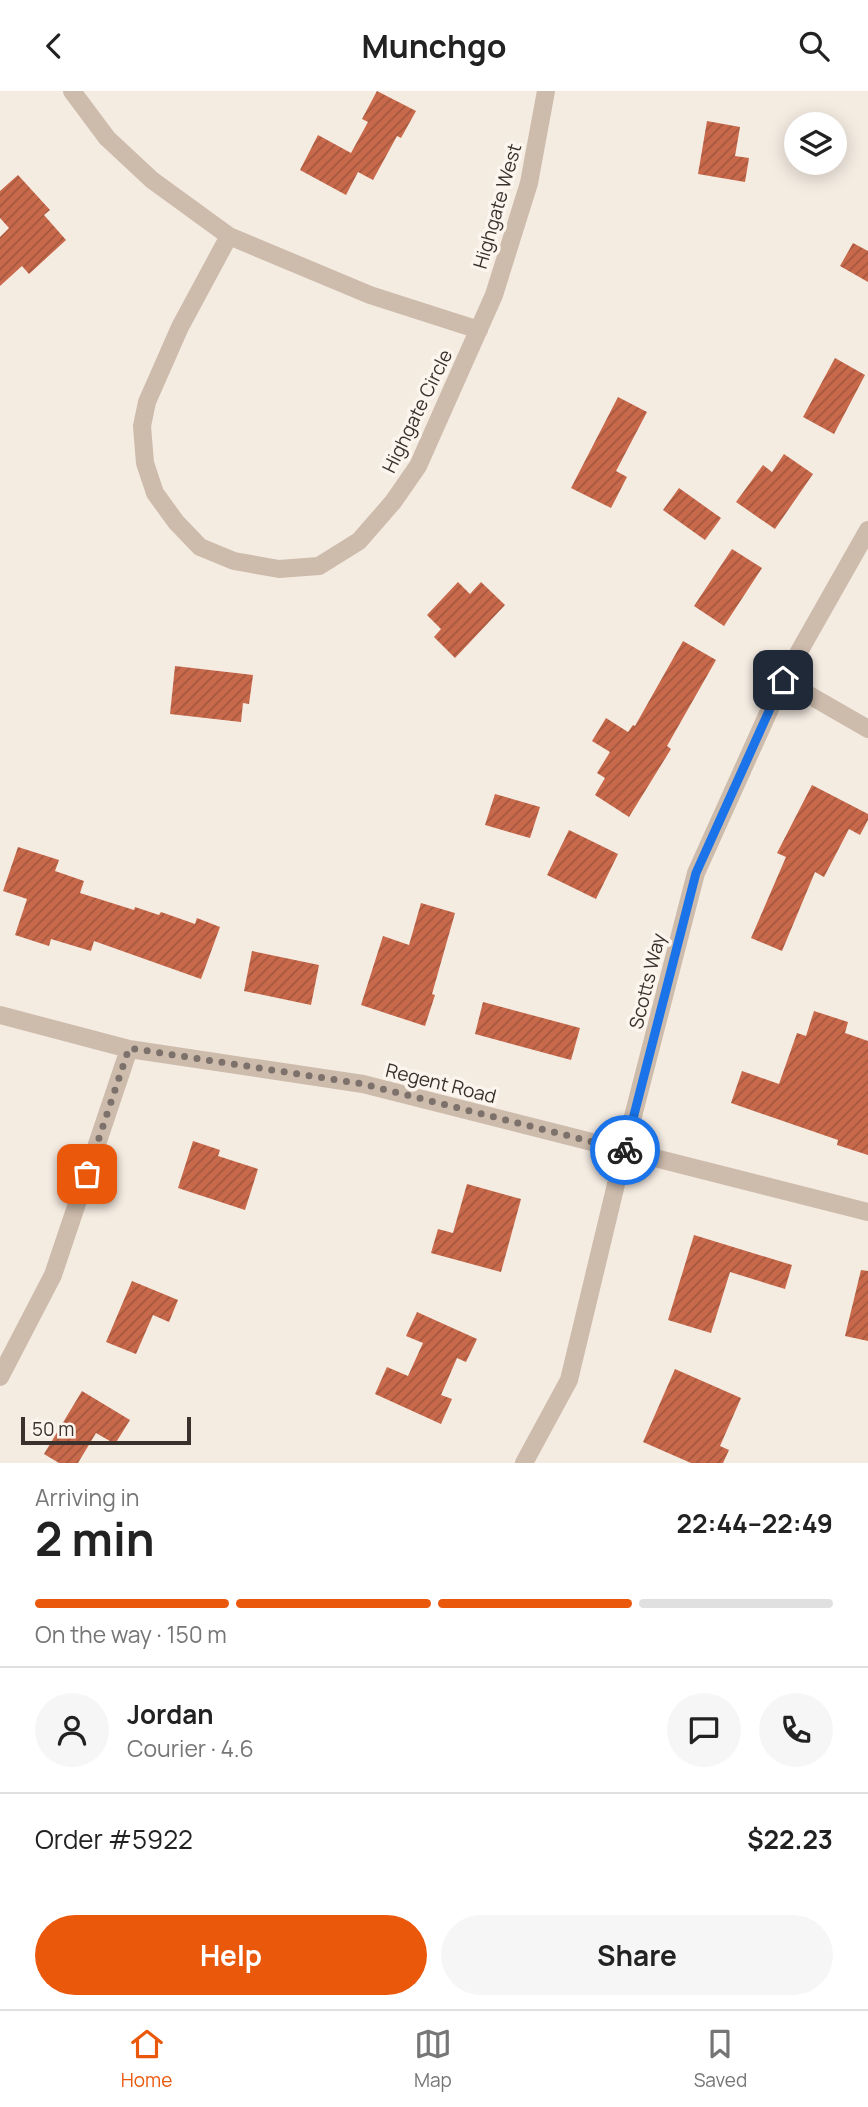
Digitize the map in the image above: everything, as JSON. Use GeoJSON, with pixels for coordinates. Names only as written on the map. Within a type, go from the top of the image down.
{"type":"FeatureCollection","features":[{"type":"Feature","properties":{"kind":"street"},"geometry":{"type":"LineString","coordinates":[[72,91],[107,138],[143,172],[229,236]]}},
{"type":"Feature","properties":{"kind":"street","name":"Highgate West"},"geometry":{"type":"LineString","coordinates":[[479,330],[494,295],[529,183],[546,91]]}},
{"type":"Feature","properties":{"kind":"street","name":"Highgate Circle"},"geometry":{"type":"LineString","coordinates":[[229,236],[370,295],[479,330],[418,466],[393,502],[359,541],[319,566],[279,569],[234,561],[200,547],[176,522],[155,493],[145,463],[142,426],[147,402],[180,327],[229,236]]}},
{"type":"Feature","properties":{"kind":"street","name":"Scotts Way"},"geometry":{"type":"LineString","coordinates":[[524,1463],[569,1380],[624,1151],[696,873],[783,680],[868,530]]}},
{"type":"Feature","properties":{"kind":"street"},"geometry":{"type":"LineString","coordinates":[[783,680],[868,729]]}},
{"type":"Feature","properties":{"kind":"street","name":"Regent Road"},"geometry":{"type":"LineString","coordinates":[[0,1015],[129,1048],[363,1084],[868,1212]]}},
{"type":"Feature","properties":{"kind":"street"},"geometry":{"type":"LineString","coordinates":[[0,1377],[53,1275],[129,1048]]}},
{"type":"Feature","properties":{"kind":"building"},"geometry":{"type":"Polygon","coordinates":[[[377,91],[416,111],[401,138],[397,136],[373,180],[358,172],[346,195],[300,170],[318,135],[351,153],[368,122],[362,119],[377,91]]]}},
{"type":"Feature","properties":{"kind":"building"},"geometry":{"type":"Polygon","coordinates":[[[707,121],[740,127],[735,156],[749,158],[745,182],[698,174],[707,121]]]}},
{"type":"Feature","properties":{"kind":"building"},"geometry":{"type":"Polygon","coordinates":[[[18,175],[50,210],[44,215],[66,240],[29,274],[22,266],[0,286],[0,237],[9,228],[0,218],[0,191],[18,175]]]}},
{"type":"Feature","properties":{"kind":"building"},"geometry":{"type":"Polygon","coordinates":[[[853,243],[868,251],[868,282],[840,266],[853,243]]]}},
{"type":"Feature","properties":{"kind":"building"},"geometry":{"type":"Polygon","coordinates":[[[835,358],[865,375],[834,434],[803,417],[835,358]]]}},
{"type":"Feature","properties":{"kind":"building"},"geometry":{"type":"Polygon","coordinates":[[[618,397],[647,412],[616,471],[627,477],[611,508],[571,488],[618,397]]]}},
{"type":"Feature","properties":{"kind":"building"},"geometry":{"type":"Polygon","coordinates":[[[784,454],[813,474],[775,529],[736,502],[763,465],[772,472],[784,454]]]}},
{"type":"Feature","properties":{"kind":"building"},"geometry":{"type":"Polygon","coordinates":[[[679,488],[721,518],[705,540],[663,510],[679,488]]]}},
{"type":"Feature","properties":{"kind":"building"},"geometry":{"type":"Polygon","coordinates":[[[732,549],[762,568],[724,626],[694,606],[732,549]]]}},
{"type":"Feature","properties":{"kind":"building"},"geometry":{"type":"Polygon","coordinates":[[[458,582],[470,594],[481,582],[505,605],[455,658],[434,637],[441,629],[427,615],[458,582]]]}},
{"type":"Feature","properties":{"kind":"building"},"geometry":{"type":"Polygon","coordinates":[[[683,641],[716,660],[667,746],[671,749],[629,817],[595,795],[605,778],[597,773],[610,752],[592,741],[606,718],[628,732],[635,726],[683,641]]]}},
{"type":"Feature","properties":{"kind":"building"},"geometry":{"type":"Polygon","coordinates":[[[175,666],[253,675],[249,704],[243,703],[241,722],[170,714],[175,666]]]}},
{"type":"Feature","properties":{"kind":"building"},"geometry":{"type":"Polygon","coordinates":[[[812,785],[868,814],[868,820],[860,835],[849,829],[824,877],[815,872],[782,951],[751,938],[786,857],[777,853],[812,785]]]}},
{"type":"Feature","properties":{"kind":"building"},"geometry":{"type":"Polygon","coordinates":[[[495,794],[540,807],[530,838],[485,825],[495,794]]]}},
{"type":"Feature","properties":{"kind":"building"},"geometry":{"type":"Polygon","coordinates":[[[569,830],[618,854],[596,899],[547,875],[569,830]]]}},
{"type":"Feature","properties":{"kind":"building"},"geometry":{"type":"Polygon","coordinates":[[[18,847],[59,860],[55,871],[84,881],[80,893],[134,910],[135,907],[159,915],[161,912],[195,924],[197,918],[220,927],[201,979],[94,941],[91,951],[51,939],[49,946],[15,935],[27,899],[3,891],[18,847]]]}},
{"type":"Feature","properties":{"kind":"building"},"geometry":{"type":"Polygon","coordinates":[[[421,903],[455,913],[425,1026],[361,1005],[383,936],[409,945],[421,903]]]}},
{"type":"Feature","properties":{"kind":"building"},"geometry":{"type":"Polygon","coordinates":[[[252,951],[319,965],[311,1005],[244,991],[252,951]]]}},
{"type":"Feature","properties":{"kind":"building"},"geometry":{"type":"Polygon","coordinates":[[[483,1002],[580,1028],[571,1060],[475,1034],[483,1002]]]}},
{"type":"Feature","properties":{"kind":"building"},"geometry":{"type":"Polygon","coordinates":[[[814,1011],[848,1022],[845,1033],[868,1041],[868,1155],[837,1145],[838,1140],[731,1103],[742,1071],[779,1084],[797,1033],[806,1036],[814,1011]]]}},
{"type":"Feature","properties":{"kind":"building"},"geometry":{"type":"Polygon","coordinates":[[[193,1141],[220,1150],[218,1156],[258,1169],[245,1210],[178,1188],[193,1141]]]}},
{"type":"Feature","properties":{"kind":"building"},"geometry":{"type":"Polygon","coordinates":[[[467,1184],[521,1199],[501,1272],[431,1253],[438,1229],[453,1233],[467,1184]]]}},
{"type":"Feature","properties":{"kind":"building"},"geometry":{"type":"Polygon","coordinates":[[[694,1235],[792,1265],[785,1289],[730,1272],[711,1333],[668,1320],[694,1235]]]}},
{"type":"Feature","properties":{"kind":"building"},"geometry":{"type":"Polygon","coordinates":[[[861,1270],[868,1271],[868,1341],[845,1336],[861,1270]]]}},
{"type":"Feature","properties":{"kind":"building"},"geometry":{"type":"Polygon","coordinates":[[[132,1281],[178,1300],[169,1322],[153,1315],[136,1354],[106,1342],[132,1281]]]}},
{"type":"Feature","properties":{"kind":"building"},"geometry":{"type":"Polygon","coordinates":[[[417,1312],[477,1339],[466,1362],[457,1358],[441,1395],[452,1399],[441,1424],[375,1394],[387,1367],[408,1376],[423,1343],[406,1336],[417,1312]]]}},
{"type":"Feature","properties":{"kind":"building"},"geometry":{"type":"Polygon","coordinates":[[[675,1369],[741,1398],[720,1446],[729,1450],[723,1463],[691,1463],[643,1442],[675,1369]]]}},
{"type":"Feature","properties":{"kind":"building"},"geometry":{"type":"Polygon","coordinates":[[[82,1391],[130,1420],[115,1444],[96,1433],[78,1463],[59,1463],[44,1454],[82,1391]]]}},
{"type":"Feature","properties":{"kind":"way so far"},"geometry":{"type":"LineString","coordinates":[[87,1174],[129,1048],[363,1084],[625,1150]]}},
{"type":"Feature","properties":{"kind":"route"},"geometry":{"type":"LineString","coordinates":[[625,1150],[696,873],[783,680]]}}]}
